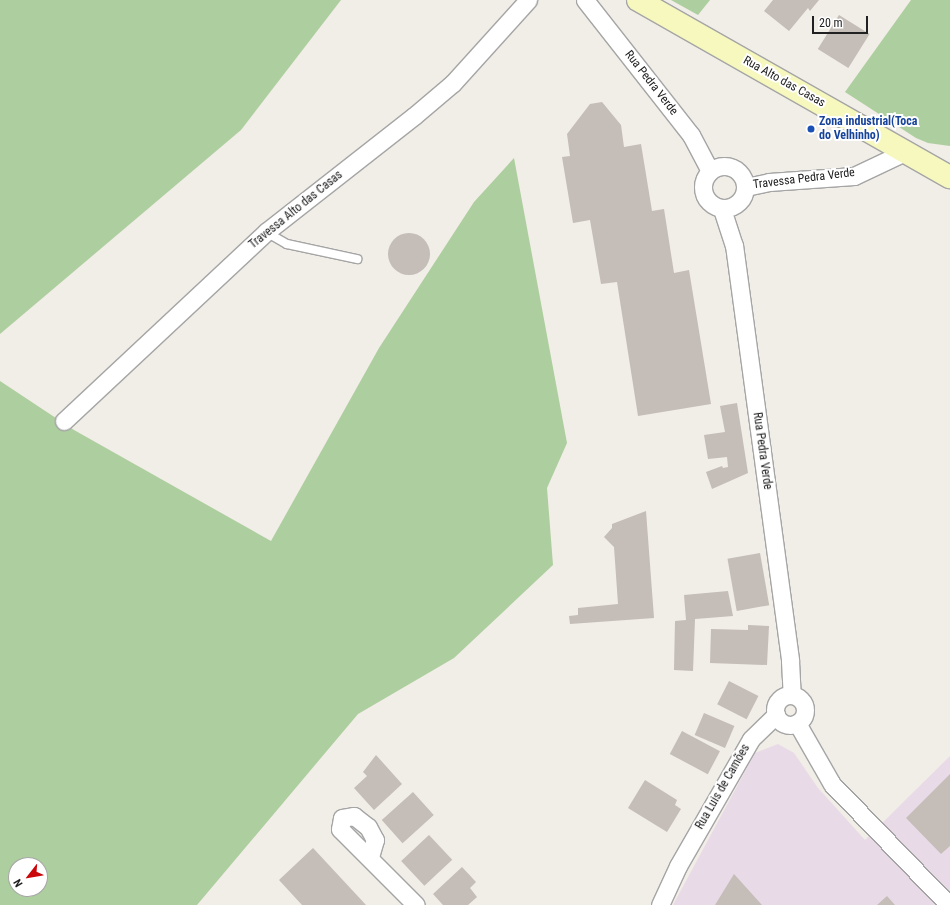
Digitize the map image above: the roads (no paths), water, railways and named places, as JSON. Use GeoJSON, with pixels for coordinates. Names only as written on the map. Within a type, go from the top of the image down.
{"type":"FeatureCollection","features":[{"type":"Feature","properties":{"kind":"main road","name":"Rua Alto das Casas"},"geometry":{"type":"LineString","coordinates":[[638,0],[907,151],[950,177]]}},
{"type":"Feature","properties":{"kind":"street","name":"Travessa Alto das Casas"},"geometry":{"type":"LineString","coordinates":[[64,421],[266,232],[448,87],[528,0]]}},
{"type":"Feature","properties":{"kind":"street","name":"Rua Pedra Verde"},"geometry":{"type":"LineString","coordinates":[[585,0],[691,135],[710,171]]}},
{"type":"Feature","properties":{"kind":"street","name":"Travessa Pedra Verde"},"geometry":{"type":"LineString","coordinates":[[746,187],[769,182],[854,176],[907,151]]}},
{"type":"Feature","properties":{"kind":"street"},"geometry":{"type":"LineString","coordinates":[[723,166],[736,169],[741,174],[746,187],[742,200],[736,205],[722,209],[709,203],[705,197],[703,182],[710,171],[723,166]]}},
{"type":"Feature","properties":{"kind":"street","name":"Rua Pedra Verde"},"geometry":{"type":"LineString","coordinates":[[722,209],[734,245],[790,661],[792,695]]}},
{"type":"Feature","properties":{"kind":"street"},"geometry":{"type":"LineString","coordinates":[[792,695],[803,701],[805,707],[802,719],[797,723],[785,724],[776,715],[775,709],[781,698],[792,695]]}},
{"type":"Feature","properties":{"kind":"street","name":"Rua Luis de Camões"},"geometry":{"type":"LineString","coordinates":[[660,905],[678,866],[750,739],[776,715]]}},
{"type":"Feature","properties":{"kind":"street"},"geometry":{"type":"LineString","coordinates":[[797,723],[832,784],[949,905]]}},
{"type":"Feature","properties":{"kind":"street"},"geometry":{"type":"LineString","coordinates":[[370,857],[416,905]]}},
{"type":"Feature","properties":{"kind":"lane"},"geometry":{"type":"LineString","coordinates":[[266,232],[287,244],[357,259]]}},
{"type":"Feature","properties":{"kind":"place","name":"Zona industrial(Toca do Velhinho)"},"geometry":{"type":"Point","coordinates":[811,129]}}]}
